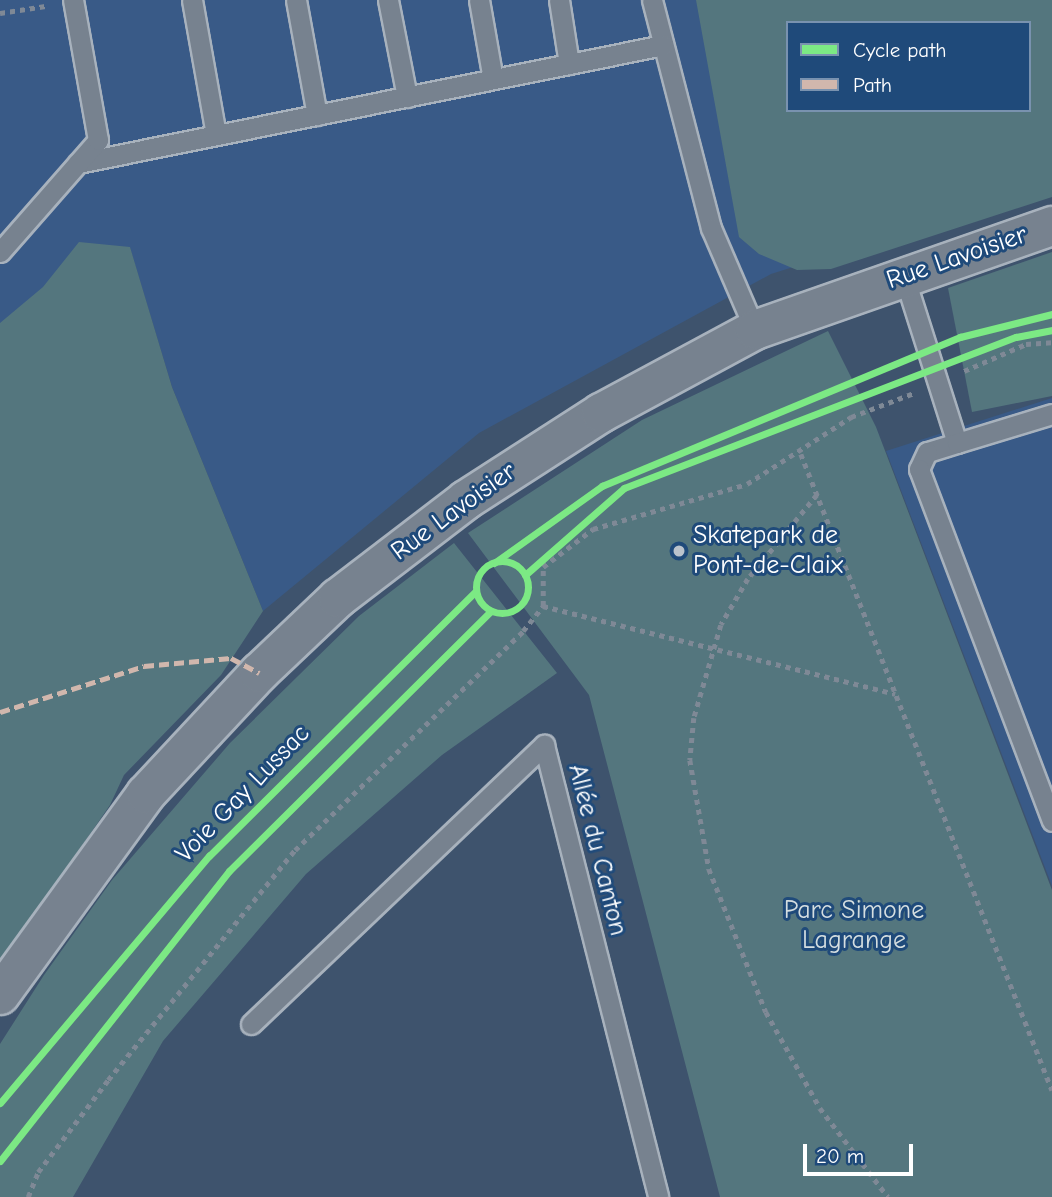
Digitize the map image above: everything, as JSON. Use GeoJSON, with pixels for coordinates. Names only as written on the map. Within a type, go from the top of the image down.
{"type":"FeatureCollection","features":[{"type":"Feature","properties":{"kind":"street","name":"Rue Lavoisier"},"geometry":{"type":"LineString","coordinates":[[0,995],[146,794],[338,598],[466,500],[601,413],[755,330],[1052,226]]}},
{"type":"Feature","properties":{"kind":"lane"},"geometry":{"type":"LineString","coordinates":[[0,252],[98,140],[73,0]]}},
{"type":"Feature","properties":{"kind":"lane"},"geometry":{"type":"LineString","coordinates":[[192,0],[216,135]]}},
{"type":"Feature","properties":{"kind":"lane"},"geometry":{"type":"LineString","coordinates":[[296,0],[317,115]]}},
{"type":"Feature","properties":{"kind":"lane"},"geometry":{"type":"LineString","coordinates":[[388,0],[407,97]]}},
{"type":"Feature","properties":{"kind":"lane"},"geometry":{"type":"LineString","coordinates":[[479,0],[494,79]]}},
{"type":"Feature","properties":{"kind":"lane"},"geometry":{"type":"LineString","coordinates":[[559,0],[569,64]]}},
{"type":"Feature","properties":{"kind":"lane"},"geometry":{"type":"LineString","coordinates":[[652,0],[711,228],[755,330]]}},
{"type":"Feature","properties":{"kind":"lane"},"geometry":{"type":"LineString","coordinates":[[78,163],[663,45]]}},
{"type":"Feature","properties":{"kind":"lane"},"geometry":{"type":"LineString","coordinates":[[904,276],[957,443]]}},
{"type":"Feature","properties":{"kind":"lane"},"geometry":{"type":"LineString","coordinates":[[1052,414],[927,452],[919,469],[1052,821]]}},
{"type":"Feature","properties":{"kind":"lane","name":"Allée du Canton"},"geometry":{"type":"LineString","coordinates":[[251,1024],[544,745],[658,1197]]}},
{"type":"Feature","properties":{"kind":"path"},"geometry":{"type":"LineString","coordinates":[[0,13],[73,0]]}},
{"type":"Feature","properties":{"kind":"path"},"geometry":{"type":"LineString","coordinates":[[28,1197],[38,1172],[108,1080],[295,850],[543,607],[543,567],[593,529],[747,484],[801,454],[851,417],[936,377],[1052,330]]}},
{"type":"Feature","properties":{"kind":"path"},"geometry":{"type":"LineString","coordinates":[[839,409],[1026,344],[1052,342]]}},
{"type":"Feature","properties":{"kind":"path"},"geometry":{"type":"LineString","coordinates":[[801,454],[1052,1090]]}},
{"type":"Feature","properties":{"kind":"path"},"geometry":{"type":"LineString","coordinates":[[817,495],[748,579],[713,649],[690,760],[709,869],[766,1012],[796,1069],[858,1164],[888,1197]]}},
{"type":"Feature","properties":{"kind":"path"},"geometry":{"type":"LineString","coordinates":[[535,566],[594,513]]}},
{"type":"Feature","properties":{"kind":"path"},"geometry":{"type":"LineString","coordinates":[[543,607],[896,695]]}},
{"type":"Feature","properties":{"kind":"shaded area"},"geometry":{"type":"Polygon","coordinates":[[[0,0],[1052,0],[1052,186],[771,274],[479,433],[263,611],[172,387],[130,248],[0,370],[0,0]]]}},
{"type":"Feature","properties":{"kind":"shaded area"},"geometry":{"type":"Polygon","coordinates":[[[1052,398],[1052,886],[886,451],[1052,398]]]}},
{"type":"Feature","properties":{"kind":"green space"},"geometry":{"type":"Polygon","coordinates":[[[696,0],[1052,0],[1052,197],[831,269],[797,270],[759,254],[739,237],[696,0]]]}},
{"type":"Feature","properties":{"kind":"green space"},"geometry":{"type":"Polygon","coordinates":[[[79,242],[130,247],[172,387],[263,611],[221,675],[124,775],[110,805],[0,965],[0,323],[43,287],[79,242]]]}},
{"type":"Feature","properties":{"kind":"green space"},"geometry":{"type":"Polygon","coordinates":[[[1052,252],[1052,396],[972,412],[948,288],[1052,252]]]}},
{"type":"Feature","properties":{"kind":"green space","name":"Parc Simone Lagrange"},"geometry":{"type":"Polygon","coordinates":[[[828,331],[876,427],[1052,890],[1052,1197],[720,1197],[589,695],[468,533],[642,420],[828,331]]]}},
{"type":"Feature","properties":{"kind":"green space"},"geometry":{"type":"Polygon","coordinates":[[[454,543],[557,673],[442,755],[306,874],[163,1041],[73,1197],[0,1197],[0,1044],[44,975],[112,880],[230,743],[359,616],[454,543]]]}},
{"type":"Feature","properties":{"kind":"marked path"},"geometry":{"type":"LineString","coordinates":[[0,712],[144,666],[231,658],[259,673]]}},
{"type":"Feature","properties":{"kind":"cycle path"},"geometry":{"type":"LineString","coordinates":[[494,563],[602,486],[960,337],[1052,314]]}},
{"type":"Feature","properties":{"kind":"cycle path"},"geometry":{"type":"LineString","coordinates":[[525,575],[624,488],[1016,337],[1052,330]]}},
{"type":"Feature","properties":{"kind":"cycle path"},"geometry":{"type":"LineString","coordinates":[[502,561],[512,563],[520,569],[526,577],[528,587],[526,597],[520,605],[512,611],[502,613],[492,611],[484,605],[478,597],[476,587],[478,577],[484,569],[492,563],[502,561]]}},
{"type":"Feature","properties":{"kind":"cycle path","name":"Voie Gay Lussac"},"geometry":{"type":"LineString","coordinates":[[0,1103],[209,856],[476,591]]}},
{"type":"Feature","properties":{"kind":"cycle path"},"geometry":{"type":"LineString","coordinates":[[0,1161],[229,871],[491,611]]}},
{"type":"Feature","properties":{"kind":"place","name":"Skatepark de Pont-de-Claix"},"geometry":{"type":"Point","coordinates":[679,551]}}]}
